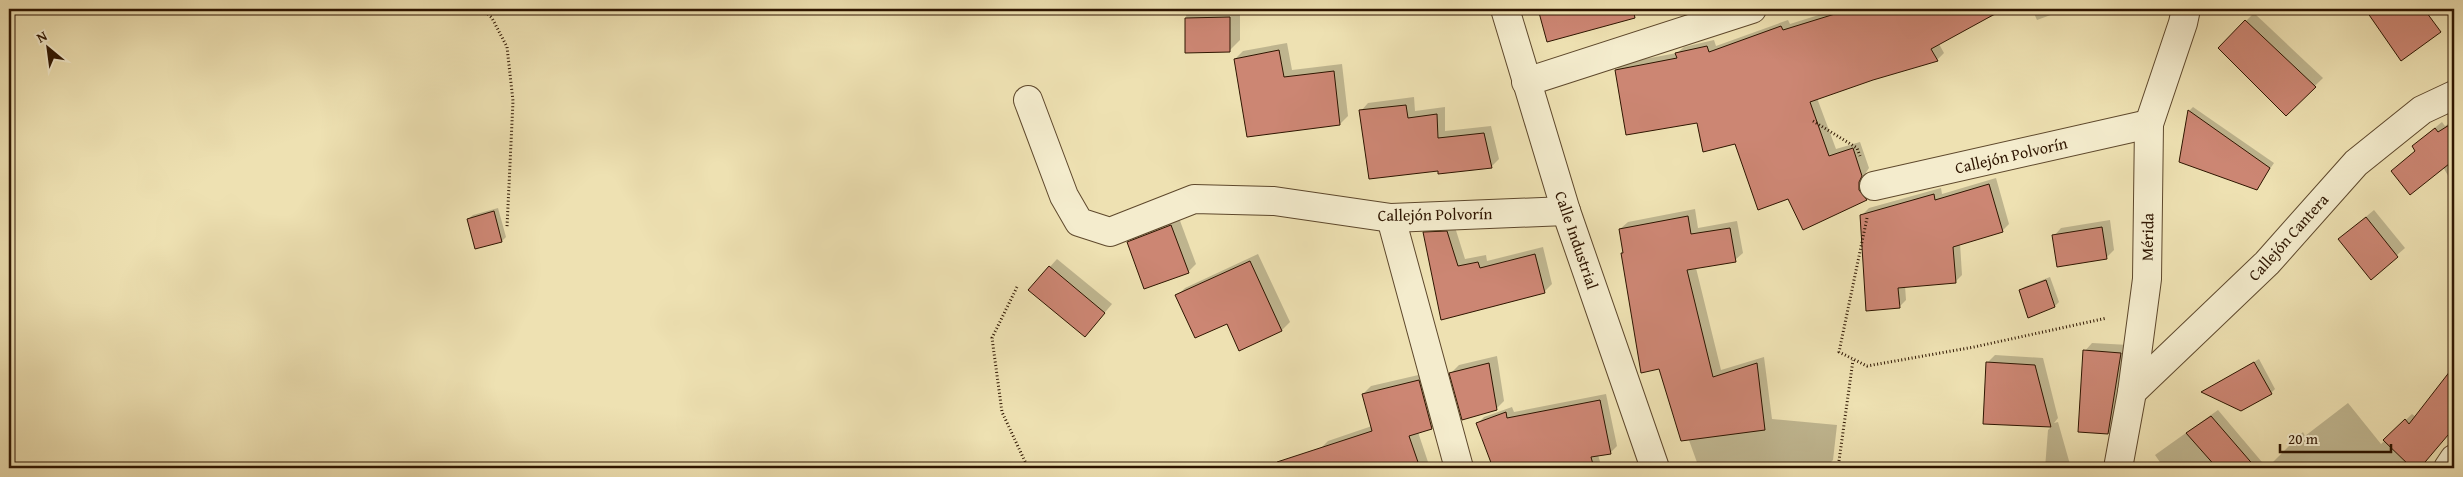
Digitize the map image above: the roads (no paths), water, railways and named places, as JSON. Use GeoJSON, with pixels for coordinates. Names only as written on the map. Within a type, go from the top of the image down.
{"type":"FeatureCollection","features":[{"type":"Feature","properties":{"kind":"street","name":"Calle Industrial"},"geometry":{"type":"LineString","coordinates":[[1505,9],[1566,211],[1655,468]]}},
{"type":"Feature","properties":{"kind":"street"},"geometry":{"type":"LineString","coordinates":[[1526,82],[1752,9]]}},
{"type":"Feature","properties":{"kind":"street","name":"Mérida"},"geometry":{"type":"LineString","coordinates":[[2118,468],[2132,392],[2147,279],[2149,124],[2191,14]]}},
{"type":"Feature","properties":{"kind":"street","name":"Callejón Cantera"},"geometry":{"type":"LineString","coordinates":[[2132,392],[2267,263],[2356,163],[2422,110],[2454,95]]}},
{"type":"Feature","properties":{"kind":"street","name":"Callejón Polvorín"},"geometry":{"type":"LineString","coordinates":[[1028,100],[1064,196],[1079,222],[1110,232],[1194,199],[1274,201],[1390,218],[1566,211]]}},
{"type":"Feature","properties":{"kind":"street","name":"Callejón Polvorín"},"geometry":{"type":"LineString","coordinates":[[1874,186],[2149,124]]}},
{"type":"Feature","properties":{"kind":"street"},"geometry":{"type":"LineString","coordinates":[[1390,218],[1459,468]]}},
{"type":"Feature","properties":{"kind":"street"},"geometry":{"type":"LineString","coordinates":[[2448,468],[2454,458]]}}]}
